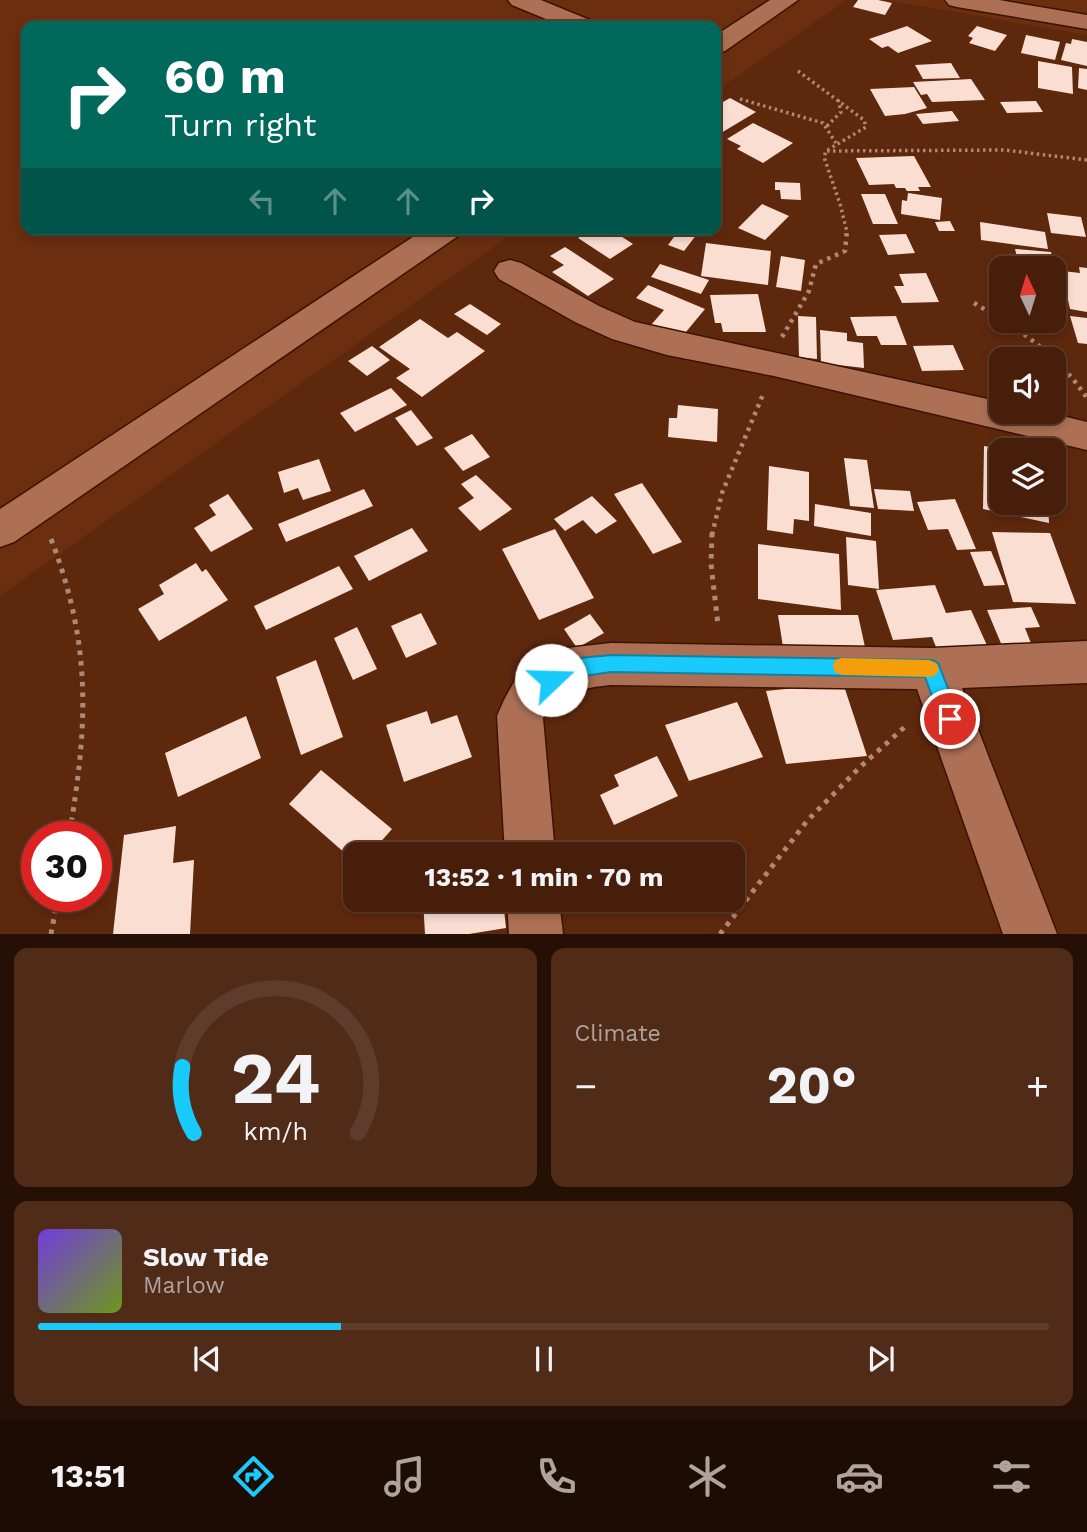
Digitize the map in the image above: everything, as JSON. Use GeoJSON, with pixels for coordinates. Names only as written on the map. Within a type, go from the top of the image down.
{"type":"FeatureCollection","features":[{"type":"Feature","properties":{"kind":"street"},"geometry":{"type":"LineString","coordinates":[[520,0],[571,21]]}},
{"type":"Feature","properties":{"kind":"street"},"geometry":{"type":"LineString","coordinates":[[721,43],[786,0]]}},
{"type":"Feature","properties":{"kind":"street"},"geometry":{"type":"LineString","coordinates":[[957,0],[1087,22]]}},
{"type":"Feature","properties":{"kind":"street"},"geometry":{"type":"LineString","coordinates":[[0,530],[438,235]]}},
{"type":"Feature","properties":{"kind":"street"},"geometry":{"type":"LineString","coordinates":[[510,271],[587,314],[624,331],[1087,436]]}},
{"type":"Feature","properties":{"kind":"street"},"geometry":{"type":"LineString","coordinates":[[529,842],[520,716],[534,690],[567,669],[611,664],[937,681],[1087,662]]}},
{"type":"Feature","properties":{"kind":"street"},"geometry":{"type":"LineString","coordinates":[[937,681],[1030,933]]}},
{"type":"Feature","properties":{"kind":"street"},"geometry":{"type":"LineString","coordinates":[[534,912],[536,933]]}},
{"type":"Feature","properties":{"kind":"path"},"geometry":{"type":"LineString","coordinates":[[740,99],[794,113],[827,126],[836,143]]}},
{"type":"Feature","properties":{"kind":"path"},"geometry":{"type":"LineString","coordinates":[[827,126],[841,113],[838,99]]}},
{"type":"Feature","properties":{"kind":"path"},"geometry":{"type":"LineString","coordinates":[[826,151],[1004,150],[1087,160]]}},
{"type":"Feature","properties":{"kind":"path"},"geometry":{"type":"LineString","coordinates":[[974,303],[989,312]]}},
{"type":"Feature","properties":{"kind":"path"},"geometry":{"type":"LineString","coordinates":[[1024,333],[1057,360],[1087,398]]}},
{"type":"Feature","properties":{"kind":"path"},"geometry":{"type":"LineString","coordinates":[[36,506],[66,575],[78,613],[84,674],[79,781],[72,821]]}},
{"type":"Feature","properties":{"kind":"path"},"geometry":{"type":"LineString","coordinates":[[720,933],[807,821],[937,681]]}},
{"type":"Feature","properties":{"kind":"path"},"geometry":{"type":"LineString","coordinates":[[51,933],[55,912]]}},
{"type":"Feature","properties":{"kind":"shaded area"},"geometry":{"type":"Polygon","coordinates":[[[0,0],[847,0],[721,88],[721,21],[21,21],[21,235],[511,235],[0,596],[0,0]]]}},
{"type":"Feature","properties":{"kind":"shaded area"},"geometry":{"type":"Polygon","coordinates":[[[886,0],[1087,0],[1087,35],[886,0]]]}},
{"type":"Feature","properties":{"kind":"building"},"geometry":{"type":"Polygon","coordinates":[[[858,0],[892,3],[885,15],[853,7],[858,0]]]}},
{"type":"Feature","properties":{"kind":"building"},"geometry":{"type":"Polygon","coordinates":[[[907,26],[932,41],[898,53],[888,46],[882,48],[869,39],[907,26]]]}},
{"type":"Feature","properties":{"kind":"building"},"geometry":{"type":"Polygon","coordinates":[[[977,26],[1007,35],[995,51],[969,43],[973,38],[968,36],[977,26]]]}},
{"type":"Feature","properties":{"kind":"building"},"geometry":{"type":"Polygon","coordinates":[[[1026,35],[1060,42],[1055,60],[1021,53],[1026,35]]]}},
{"type":"Feature","properties":{"kind":"building"},"geometry":{"type":"Polygon","coordinates":[[[1072,39],[1087,42],[1087,66],[1061,60],[1066,43],[1071,44],[1072,39]]]}},
{"type":"Feature","properties":{"kind":"building"},"geometry":{"type":"Polygon","coordinates":[[[1038,61],[1072,67],[1073,94],[1038,88],[1038,61]]]}},
{"type":"Feature","properties":{"kind":"building"},"geometry":{"type":"Polygon","coordinates":[[[951,63],[960,78],[923,79],[915,65],[951,63]]]}},
{"type":"Feature","properties":{"kind":"building"},"geometry":{"type":"Polygon","coordinates":[[[1079,68],[1087,69],[1087,90],[1078,88],[1079,68]]]}},
{"type":"Feature","properties":{"kind":"building"},"geometry":{"type":"Polygon","coordinates":[[[971,79],[985,100],[932,102],[927,94],[921,95],[913,82],[971,79]]]}},
{"type":"Feature","properties":{"kind":"building"},"geometry":{"type":"Polygon","coordinates":[[[914,87],[927,108],[885,116],[870,89],[914,87]]]}},
{"type":"Feature","properties":{"kind":"building"},"geometry":{"type":"Polygon","coordinates":[[[730,98],[756,112],[721,133],[721,103],[730,98]]]}},
{"type":"Feature","properties":{"kind":"building"},"geometry":{"type":"Polygon","coordinates":[[[1036,101],[1043,112],[1007,113],[1000,102],[1036,101]]]}},
{"type":"Feature","properties":{"kind":"building"},"geometry":{"type":"Polygon","coordinates":[[[952,111],[959,121],[923,124],[916,114],[952,111]]]}},
{"type":"Feature","properties":{"kind":"building"},"geometry":{"type":"Polygon","coordinates":[[[753,123],[793,143],[763,163],[737,149],[741,146],[727,139],[753,123]]]}},
{"type":"Feature","properties":{"kind":"building"},"geometry":{"type":"Polygon","coordinates":[[[914,156],[931,187],[918,187],[920,191],[907,191],[905,188],[896,188],[894,184],[869,185],[856,158],[914,156]]]}},
{"type":"Feature","properties":{"kind":"building"},"geometry":{"type":"Polygon","coordinates":[[[775,182],[800,183],[801,200],[781,199],[780,190],[775,190],[775,182]]]}},
{"type":"Feature","properties":{"kind":"building"},"geometry":{"type":"Polygon","coordinates":[[[908,193],[942,198],[940,220],[901,214],[902,200],[907,201],[908,193]]]}},
{"type":"Feature","properties":{"kind":"building"},"geometry":{"type":"Polygon","coordinates":[[[861,194],[885,194],[898,224],[873,224],[861,194]]]}},
{"type":"Feature","properties":{"kind":"building"},"geometry":{"type":"Polygon","coordinates":[[[762,204],[789,216],[765,240],[738,228],[762,204]]]}},
{"type":"Feature","properties":{"kind":"building"},"geometry":{"type":"Polygon","coordinates":[[[1047,213],[1081,217],[1086,237],[1051,233],[1047,213]]]}},
{"type":"Feature","properties":{"kind":"building"},"geometry":{"type":"Polygon","coordinates":[[[950,221],[955,231],[939,231],[935,222],[950,221]]]}},
{"type":"Feature","properties":{"kind":"building"},"geometry":{"type":"Polygon","coordinates":[[[980,222],[1045,232],[1048,249],[981,240],[980,222]]]}},
{"type":"Feature","properties":{"kind":"building"},"geometry":{"type":"Polygon","coordinates":[[[906,234],[915,253],[888,255],[879,235],[906,234]]]}},
{"type":"Feature","properties":{"kind":"building"},"geometry":{"type":"Polygon","coordinates":[[[583,235],[619,235],[633,244],[610,259],[578,238],[583,235]]]}},
{"type":"Feature","properties":{"kind":"building"},"geometry":{"type":"Polygon","coordinates":[[[676,235],[696,235],[684,251],[668,245],[676,235]]]}},
{"type":"Feature","properties":{"kind":"building"},"geometry":{"type":"Polygon","coordinates":[[[706,243],[771,251],[768,285],[701,276],[706,243]]]}},
{"type":"Feature","properties":{"kind":"building"},"geometry":{"type":"Polygon","coordinates":[[[565,247],[614,279],[588,296],[552,272],[564,265],[550,256],[565,247]]]}},
{"type":"Feature","properties":{"kind":"building"},"geometry":{"type":"Polygon","coordinates":[[[1015,249],[1051,252],[1052,256],[1017,256],[1015,249]]]}},
{"type":"Feature","properties":{"kind":"building"},"geometry":{"type":"Polygon","coordinates":[[[781,256],[805,260],[801,291],[776,287],[781,256]]]}},
{"type":"Feature","properties":{"kind":"building"},"geometry":{"type":"Polygon","coordinates":[[[660,264],[709,280],[701,294],[651,277],[660,264]]]}},
{"type":"Feature","properties":{"kind":"building"},"geometry":{"type":"Polygon","coordinates":[[[1079,267],[1087,268],[1087,312],[1070,309],[1066,300],[1066,271],[1080,273],[1079,267]]]}},
{"type":"Feature","properties":{"kind":"building"},"geometry":{"type":"Polygon","coordinates":[[[926,273],[939,302],[902,303],[894,286],[904,286],[899,274],[926,273]]]}},
{"type":"Feature","properties":{"kind":"building"},"geometry":{"type":"Polygon","coordinates":[[[648,285],[705,309],[681,338],[651,325],[664,310],[636,298],[648,285]]]}},
{"type":"Feature","properties":{"kind":"building"},"geometry":{"type":"Polygon","coordinates":[[[758,294],[766,332],[723,332],[721,323],[715,323],[710,295],[758,294]]]}},
{"type":"Feature","properties":{"kind":"building"},"geometry":{"type":"Polygon","coordinates":[[[470,304],[501,324],[487,335],[454,314],[470,304]]]}},
{"type":"Feature","properties":{"kind":"building"},"geometry":{"type":"Polygon","coordinates":[[[798,316],[816,317],[817,359],[799,357],[798,316]]]}},
{"type":"Feature","properties":{"kind":"building"},"geometry":{"type":"Polygon","coordinates":[[[896,316],[907,345],[881,345],[877,336],[857,336],[850,317],[896,316]]]}},
{"type":"Feature","properties":{"kind":"building"},"geometry":{"type":"Polygon","coordinates":[[[1070,316],[1087,318],[1087,344],[1078,343],[1070,316]]]}},
{"type":"Feature","properties":{"kind":"building"},"geometry":{"type":"Polygon","coordinates":[[[420,319],[448,338],[457,332],[485,351],[422,397],[396,378],[410,369],[379,347],[420,319]]]}},
{"type":"Feature","properties":{"kind":"building"},"geometry":{"type":"Polygon","coordinates":[[[820,330],[847,333],[847,341],[863,343],[864,368],[821,363],[820,330]]]}},
{"type":"Feature","properties":{"kind":"building"},"geometry":{"type":"Polygon","coordinates":[[[953,345],[964,370],[922,371],[913,346],[953,345]]]}},
{"type":"Feature","properties":{"kind":"building"},"geometry":{"type":"Polygon","coordinates":[[[372,346],[390,360],[367,376],[348,361],[372,346]]]}},
{"type":"Feature","properties":{"kind":"building"},"geometry":{"type":"Polygon","coordinates":[[[391,388],[407,405],[355,432],[340,413],[391,388]]]}},
{"type":"Feature","properties":{"kind":"building"},"geometry":{"type":"Polygon","coordinates":[[[678,405],[718,409],[717,442],[668,437],[669,418],[677,418],[678,405]]]}},
{"type":"Feature","properties":{"kind":"building"},"geometry":{"type":"Polygon","coordinates":[[[411,410],[433,438],[417,446],[395,418],[411,410]]]}},
{"type":"Feature","properties":{"kind":"building"},"geometry":{"type":"Polygon","coordinates":[[[472,434],[490,457],[463,471],[444,448],[472,434]]]}},
{"type":"Feature","properties":{"kind":"building"},"geometry":{"type":"Polygon","coordinates":[[[984,446],[989,447],[989,510],[983,509],[984,446]]]}},
{"type":"Feature","properties":{"kind":"building"},"geometry":{"type":"Polygon","coordinates":[[[844,458],[867,460],[874,508],[850,506],[844,458]]]}},
{"type":"Feature","properties":{"kind":"building"},"geometry":{"type":"Polygon","coordinates":[[[319,459],[331,491],[303,500],[298,488],[284,493],[278,472],[319,459]]]}},
{"type":"Feature","properties":{"kind":"building"},"geometry":{"type":"Polygon","coordinates":[[[769,466],[809,472],[809,521],[794,519],[793,534],[767,530],[769,466]]]}},
{"type":"Feature","properties":{"kind":"building"},"geometry":{"type":"Polygon","coordinates":[[[476,475],[512,509],[480,531],[458,508],[474,498],[461,484],[476,475]]]}},
{"type":"Feature","properties":{"kind":"building"},"geometry":{"type":"Polygon","coordinates":[[[642,483],[682,542],[653,554],[614,494],[642,483]]]}},
{"type":"Feature","properties":{"kind":"building"},"geometry":{"type":"Polygon","coordinates":[[[364,489],[373,506],[286,542],[278,524],[364,489]]]}},
{"type":"Feature","properties":{"kind":"building"},"geometry":{"type":"Polygon","coordinates":[[[874,489],[910,491],[914,511],[878,509],[874,489]]]}},
{"type":"Feature","properties":{"kind":"building"},"geometry":{"type":"Polygon","coordinates":[[[228,494],[253,529],[211,552],[194,528],[216,515],[209,505],[228,494]]]}},
{"type":"Feature","properties":{"kind":"building"},"geometry":{"type":"Polygon","coordinates":[[[592,496],[617,521],[596,534],[583,520],[565,531],[554,519],[592,496]]]}},
{"type":"Feature","properties":{"kind":"building"},"geometry":{"type":"Polygon","coordinates":[[[955,499],[976,549],[957,550],[948,529],[928,530],[917,502],[955,499]]]}},
{"type":"Feature","properties":{"kind":"building"},"geometry":{"type":"Polygon","coordinates":[[[815,504],[871,513],[871,536],[814,526],[815,504]]]}},
{"type":"Feature","properties":{"kind":"building"},"geometry":{"type":"Polygon","coordinates":[[[1011,515],[1049,515],[1049,523],[1011,515]]]}},
{"type":"Feature","properties":{"kind":"building"},"geometry":{"type":"Polygon","coordinates":[[[412,528],[428,551],[369,581],[354,556],[412,528]]]}},
{"type":"Feature","properties":{"kind":"building"},"geometry":{"type":"Polygon","coordinates":[[[555,529],[594,598],[539,620],[502,549],[555,529]]]}},
{"type":"Feature","properties":{"kind":"building"},"geometry":{"type":"Polygon","coordinates":[[[992,532],[1050,533],[1076,604],[1013,602],[992,532]]]}},
{"type":"Feature","properties":{"kind":"building"},"geometry":{"type":"Polygon","coordinates":[[[846,537],[876,541],[879,589],[848,585],[846,537]]]}},
{"type":"Feature","properties":{"kind":"building"},"geometry":{"type":"Polygon","coordinates":[[[758,544],[839,554],[841,610],[758,599],[758,544]]]}},
{"type":"Feature","properties":{"kind":"building"},"geometry":{"type":"Polygon","coordinates":[[[991,551],[1005,585],[984,586],[970,552],[991,551]]]}},
{"type":"Feature","properties":{"kind":"building"},"geometry":{"type":"Polygon","coordinates":[[[196,563],[202,572],[206,569],[228,600],[159,641],[138,609],[164,594],[159,585],[196,563]]]}},
{"type":"Feature","properties":{"kind":"building"},"geometry":{"type":"Polygon","coordinates":[[[339,566],[353,589],[266,630],[254,606],[339,566]]]}},
{"type":"Feature","properties":{"kind":"building"},"geometry":{"type":"Polygon","coordinates":[[[935,585],[946,613],[971,610],[990,652],[940,657],[932,637],[893,640],[876,590],[935,585]]]}},
{"type":"Feature","properties":{"kind":"building"},"geometry":{"type":"Polygon","coordinates":[[[1031,607],[1040,627],[1025,628],[1034,651],[1005,653],[987,610],[1031,607]]]}},
{"type":"Feature","properties":{"kind":"building"},"geometry":{"type":"Polygon","coordinates":[[[421,613],[437,644],[406,658],[391,626],[421,613]]]}},
{"type":"Feature","properties":{"kind":"building"},"geometry":{"type":"Polygon","coordinates":[[[590,614],[604,633],[577,648],[564,629],[590,614]]]}},
{"type":"Feature","properties":{"kind":"building"},"geometry":{"type":"Polygon","coordinates":[[[778,615],[858,615],[865,647],[783,647],[778,615]]]}},
{"type":"Feature","properties":{"kind":"building"},"geometry":{"type":"Polygon","coordinates":[[[357,627],[377,669],[353,680],[334,638],[357,627]]]}},
{"type":"Feature","properties":{"kind":"building"},"geometry":{"type":"Polygon","coordinates":[[[316,660],[343,737],[301,755],[276,677],[316,660]]]}},
{"type":"Feature","properties":{"kind":"building"},"geometry":{"type":"Polygon","coordinates":[[[843,683],[867,756],[786,764],[766,691],[843,683]]]}},
{"type":"Feature","properties":{"kind":"building"},"geometry":{"type":"Polygon","coordinates":[[[737,702],[763,757],[689,781],[665,725],[737,702]]]}},
{"type":"Feature","properties":{"kind":"building"},"geometry":{"type":"Polygon","coordinates":[[[427,711],[431,724],[457,715],[472,757],[404,782],[386,725],[427,711]]]}},
{"type":"Feature","properties":{"kind":"building"},"geometry":{"type":"Polygon","coordinates":[[[246,716],[261,758],[178,797],[165,753],[246,716]]]}},
{"type":"Feature","properties":{"kind":"building"},"geometry":{"type":"Polygon","coordinates":[[[657,756],[678,796],[614,825],[600,795],[619,786],[614,775],[657,756]]]}},
{"type":"Feature","properties":{"kind":"building"},"geometry":{"type":"Polygon","coordinates":[[[321,770],[392,829],[381,842],[343,842],[343,851],[289,804],[321,770]]]}},
{"type":"Feature","properties":{"kind":"building"},"geometry":{"type":"Polygon","coordinates":[[[176,826],[173,863],[194,860],[190,934],[113,934],[124,835],[176,826]]]}},
{"type":"Feature","properties":{"kind":"building"},"geometry":{"type":"Polygon","coordinates":[[[424,912],[504,912],[506,928],[469,934],[425,934],[424,912]]]}},
{"type":"Feature","properties":{"kind":"slow traffic"},"geometry":{"type":"LineString","coordinates":[[842,666],[929,669]]}},
{"type":"Feature","properties":{"kind":"route"},"geometry":{"type":"LineString","coordinates":[[551,680],[567,669],[611,664],[820,665],[932,669],[950,719]]}}]}
